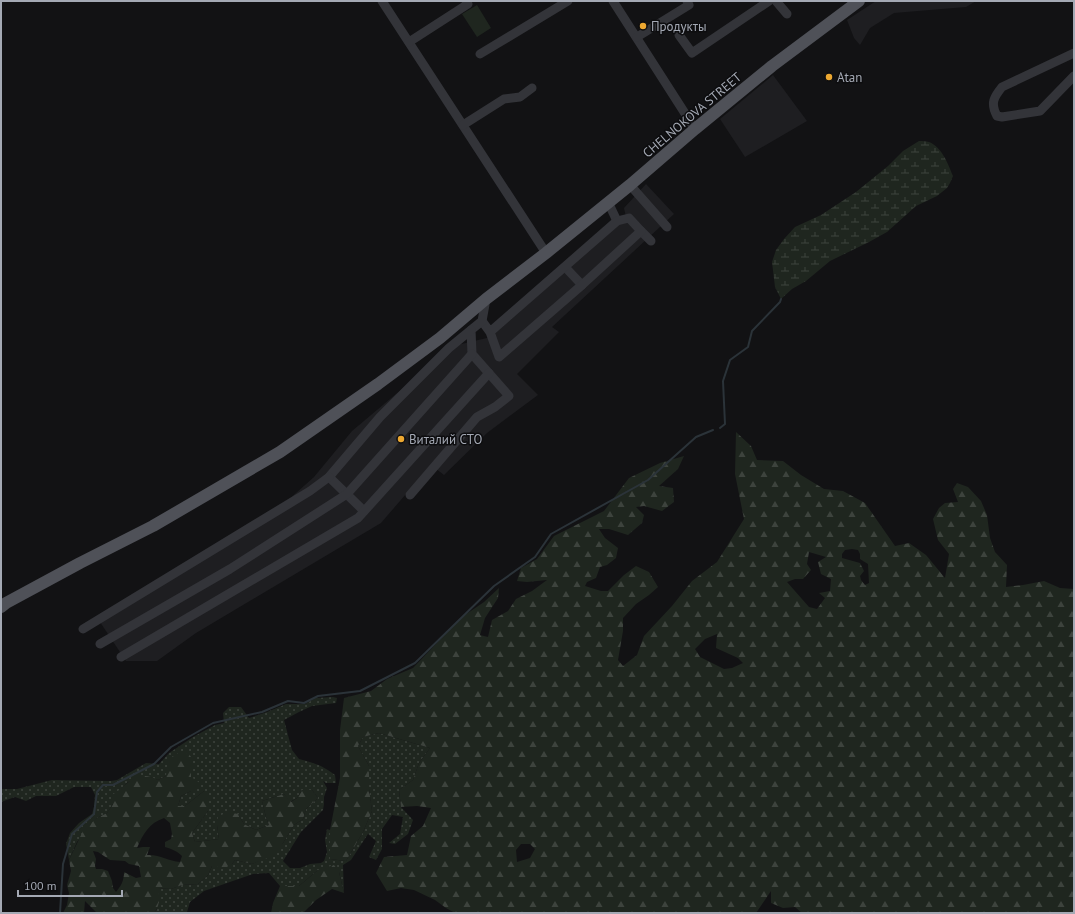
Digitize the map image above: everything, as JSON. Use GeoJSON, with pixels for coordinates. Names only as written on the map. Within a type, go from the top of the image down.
{"type":"FeatureCollection","features":[{"type":"Feature","properties":{"kind":"main road","name":"CHELNOKOVA STREET"},"geometry":{"type":"LineString","coordinates":[[1,607],[80,563],[153,526],[280,452],[378,384],[440,338],[486,299],[546,253],[772,66],[859,1]]}},
{"type":"Feature","properties":{"kind":"street"},"geometry":{"type":"LineString","coordinates":[[382,1],[546,253]]}},
{"type":"Feature","properties":{"kind":"street"},"geometry":{"type":"LineString","coordinates":[[408,42],[468,4],[466,1]]}},
{"type":"Feature","properties":{"kind":"street"},"geometry":{"type":"LineString","coordinates":[[480,54],[568,1]]}},
{"type":"Feature","properties":{"kind":"street"},"geometry":{"type":"LineString","coordinates":[[614,1],[695,129]]}},
{"type":"Feature","properties":{"kind":"street"},"geometry":{"type":"LineString","coordinates":[[637,37],[689,5],[687,1]]}},
{"type":"Feature","properties":{"kind":"street"},"geometry":{"type":"LineString","coordinates":[[679,35],[692,53],[769,1]]}},
{"type":"Feature","properties":{"kind":"street"},"geometry":{"type":"LineString","coordinates":[[776,1],[787,14]]}},
{"type":"Feature","properties":{"kind":"street"},"geometry":{"type":"LineString","coordinates":[[1074,53],[1002,87],[995,96],[993,108],[997,116],[1002,117],[1040,110],[1074,76]]}},
{"type":"Feature","properties":{"kind":"street"},"geometry":{"type":"LineString","coordinates":[[463,125],[504,99],[520,97],[532,88]]}},
{"type":"Feature","properties":{"kind":"street"},"geometry":{"type":"LineString","coordinates":[[630,185],[667,227]]}},
{"type":"Feature","properties":{"kind":"street"},"geometry":{"type":"LineString","coordinates":[[608,202],[617,221]]}},
{"type":"Feature","properties":{"kind":"street"},"geometry":{"type":"LineString","coordinates":[[490,332],[617,221],[629,218],[651,241]]}},
{"type":"Feature","properties":{"kind":"street"},"geometry":{"type":"LineString","coordinates":[[482,321],[490,332],[499,357],[582,285],[641,231]]}},
{"type":"Feature","properties":{"kind":"street"},"geometry":{"type":"LineString","coordinates":[[565,267],[582,285]]}},
{"type":"Feature","properties":{"kind":"street"},"geometry":{"type":"LineString","coordinates":[[83,629],[310,491],[329,477],[380,417],[448,348],[482,321],[486,299]]}},
{"type":"Feature","properties":{"kind":"street"},"geometry":{"type":"LineString","coordinates":[[410,494],[477,417],[495,407],[509,396],[472,354],[471,330]]}},
{"type":"Feature","properties":{"kind":"street"},"geometry":{"type":"LineString","coordinates":[[100,644],[230,569],[347,494],[472,354]]}},
{"type":"Feature","properties":{"kind":"street"},"geometry":{"type":"LineString","coordinates":[[122,657],[358,518],[490,373]]}},
{"type":"Feature","properties":{"kind":"street"},"geometry":{"type":"LineString","coordinates":[[329,477],[364,511]]}},
{"type":"Feature","properties":{"kind":"shaded area"},"geometry":{"type":"Polygon","coordinates":[[[876,1],[976,1],[966,7],[894,13],[870,28],[860,45],[854,38],[847,20],[876,1]]]}},
{"type":"Feature","properties":{"kind":"shaded area"},"geometry":{"type":"Polygon","coordinates":[[[773,75],[807,121],[745,157],[720,119],[773,75]]]}},
{"type":"Feature","properties":{"kind":"shaded area"},"geometry":{"type":"Polygon","coordinates":[[[646,184],[674,214],[552,327],[559,332],[517,374],[538,395],[487,433],[444,475],[431,465],[381,523],[196,633],[157,661],[126,661],[98,619],[268,518],[314,477],[352,431],[453,346],[491,337],[626,217],[624,208],[646,184]]]}},
{"type":"Feature","properties":{"kind":"green space"},"geometry":{"type":"Polygon","coordinates":[[[477,5],[491,28],[477,37],[462,14],[477,5]]]}},
{"type":"Feature","properties":{"kind":"green space"},"geometry":{"type":"Polygon","coordinates":[[[919,141],[934,144],[944,156],[953,176],[947,188],[937,196],[916,206],[887,232],[830,261],[781,299],[775,287],[772,262],[776,250],[784,239],[795,227],[821,215],[856,192],[888,166],[903,151],[919,141]]]}},
{"type":"Feature","properties":{"kind":"green space"},"geometry":{"type":"Polygon","coordinates":[[[736,432],[751,446],[757,460],[783,461],[801,475],[824,489],[843,491],[865,503],[895,546],[909,543],[926,555],[945,578],[949,554],[938,540],[933,519],[939,508],[945,503],[958,502],[953,489],[957,483],[968,487],[981,501],[987,515],[990,538],[995,552],[1007,565],[1006,587],[1044,581],[1060,588],[1074,589],[1074,913],[802,913],[795,907],[783,908],[771,903],[771,891],[756,913],[455,913],[435,900],[414,890],[401,888],[387,891],[376,873],[384,857],[407,855],[411,836],[423,826],[431,808],[417,806],[401,807],[399,790],[413,780],[419,763],[430,748],[379,733],[363,737],[358,746],[369,766],[369,789],[372,811],[363,832],[346,861],[330,859],[330,830],[340,778],[340,730],[344,698],[371,691],[387,679],[413,668],[462,617],[484,602],[499,588],[498,598],[485,618],[480,635],[488,637],[492,620],[508,611],[516,599],[532,591],[547,580],[527,582],[517,581],[521,568],[537,559],[554,536],[604,511],[629,478],[660,463],[684,456],[678,469],[659,486],[673,488],[674,502],[662,511],[644,506],[636,507],[644,515],[642,523],[628,535],[609,529],[599,529],[605,538],[618,548],[616,558],[607,565],[600,567],[596,578],[587,582],[585,586],[601,591],[608,591],[624,575],[636,566],[649,572],[658,587],[636,604],[623,618],[623,631],[618,660],[623,666],[637,655],[644,636],[672,606],[692,581],[717,562],[744,519],[735,474],[736,432]],[[845,550],[842,554],[842,558],[860,563],[864,571],[860,576],[861,580],[865,585],[869,583],[868,564],[860,559],[858,550],[845,550]],[[809,552],[807,564],[811,570],[803,579],[795,579],[787,582],[809,607],[817,609],[825,598],[819,593],[830,591],[831,579],[821,574],[818,562],[826,557],[809,552]],[[717,634],[705,639],[695,649],[700,657],[724,669],[732,668],[743,663],[738,658],[716,648],[717,634]],[[521,844],[516,850],[517,862],[530,858],[535,849],[530,844],[521,844]]]}},
{"type":"Feature","properties":{"kind":"green space"},"geometry":{"type":"Polygon","coordinates":[[[316,698],[337,698],[336,703],[312,706],[284,720],[292,750],[299,759],[326,769],[335,775],[336,783],[326,783],[323,781],[327,788],[324,797],[323,810],[301,832],[283,861],[290,868],[300,868],[324,861],[327,852],[325,840],[327,829],[330,830],[330,859],[346,861],[363,832],[372,811],[369,789],[369,766],[358,746],[363,737],[379,733],[430,748],[419,763],[413,780],[399,790],[401,807],[413,820],[408,834],[395,844],[389,843],[400,834],[403,817],[392,815],[382,829],[382,849],[376,860],[369,857],[376,841],[368,834],[351,860],[343,865],[344,893],[339,872],[318,870],[299,886],[280,886],[269,873],[253,874],[204,891],[190,902],[188,913],[154,913],[157,909],[158,888],[171,889],[182,885],[198,884],[208,875],[212,866],[232,864],[235,860],[252,864],[261,860],[283,843],[294,825],[303,819],[306,809],[318,798],[312,790],[302,790],[297,798],[290,802],[284,794],[262,801],[269,825],[256,830],[244,824],[238,814],[217,825],[219,839],[195,842],[192,833],[208,811],[204,791],[185,806],[178,806],[181,796],[191,791],[191,767],[158,780],[150,777],[128,782],[113,795],[113,804],[107,813],[97,818],[77,842],[69,860],[66,844],[70,833],[79,823],[92,814],[95,795],[91,787],[74,787],[56,796],[36,796],[26,801],[15,797],[1,802],[1,789],[17,789],[52,780],[111,781],[117,780],[146,763],[159,764],[169,753],[193,737],[215,725],[224,723],[223,713],[229,707],[241,707],[249,718],[286,704],[305,704],[316,698]]]}},
{"type":"Feature","properties":{"kind":"green space"},"geometry":{"type":"Polygon","coordinates":[[[182,751],[189,754],[193,760],[191,777],[200,783],[191,791],[181,796],[178,806],[185,806],[204,791],[209,798],[208,811],[192,833],[195,842],[219,839],[217,825],[218,817],[227,812],[238,814],[244,824],[256,830],[269,825],[262,801],[284,794],[291,802],[297,798],[302,790],[312,790],[318,798],[306,809],[303,819],[294,825],[273,856],[252,864],[235,860],[232,864],[225,868],[212,866],[208,875],[198,884],[182,885],[171,889],[158,888],[159,901],[154,913],[97,913],[85,901],[84,913],[63,913],[67,905],[69,893],[67,885],[71,871],[69,860],[84,829],[97,818],[107,813],[113,804],[112,795],[134,778],[148,776],[158,780],[166,776],[169,760],[177,753],[182,751]],[[164,818],[150,826],[137,848],[150,847],[147,855],[180,862],[182,856],[174,850],[165,847],[165,842],[171,839],[172,834],[170,823],[164,818]],[[93,851],[96,859],[96,869],[108,871],[113,888],[116,892],[122,883],[124,872],[136,878],[141,877],[139,866],[129,864],[125,861],[110,860],[98,852],[93,851]]]}},
{"type":"Feature","properties":{"kind":"green space"},"geometry":{"type":"Polygon","coordinates":[[[334,865],[339,872],[344,893],[332,889],[316,900],[303,913],[271,913],[273,903],[280,886],[299,886],[318,870],[334,865]]]}},
{"type":"Feature","properties":{"kind":"waterway"},"geometry":{"type":"LineString","coordinates":[[720,428],[725,424],[723,381],[730,360],[748,347],[752,331],[780,302],[781,299]]}},
{"type":"Feature","properties":{"kind":"waterway"},"geometry":{"type":"LineString","coordinates":[[60,913],[63,864],[72,834],[94,814],[97,792],[103,785],[113,785],[154,764],[171,747],[213,723],[262,712],[288,701],[304,703],[318,696],[360,691],[415,663],[494,586],[535,557],[551,534],[648,480],[696,437],[713,430]]}},
{"type":"Feature","properties":{"kind":"place","name":"Продукты"},"geometry":{"type":"Point","coordinates":[643,26]}},
{"type":"Feature","properties":{"kind":"place","name":"Atan"},"geometry":{"type":"Point","coordinates":[829,77]}},
{"type":"Feature","properties":{"kind":"place","name":"Виталий СТО"},"geometry":{"type":"Point","coordinates":[401,439]}}]}
